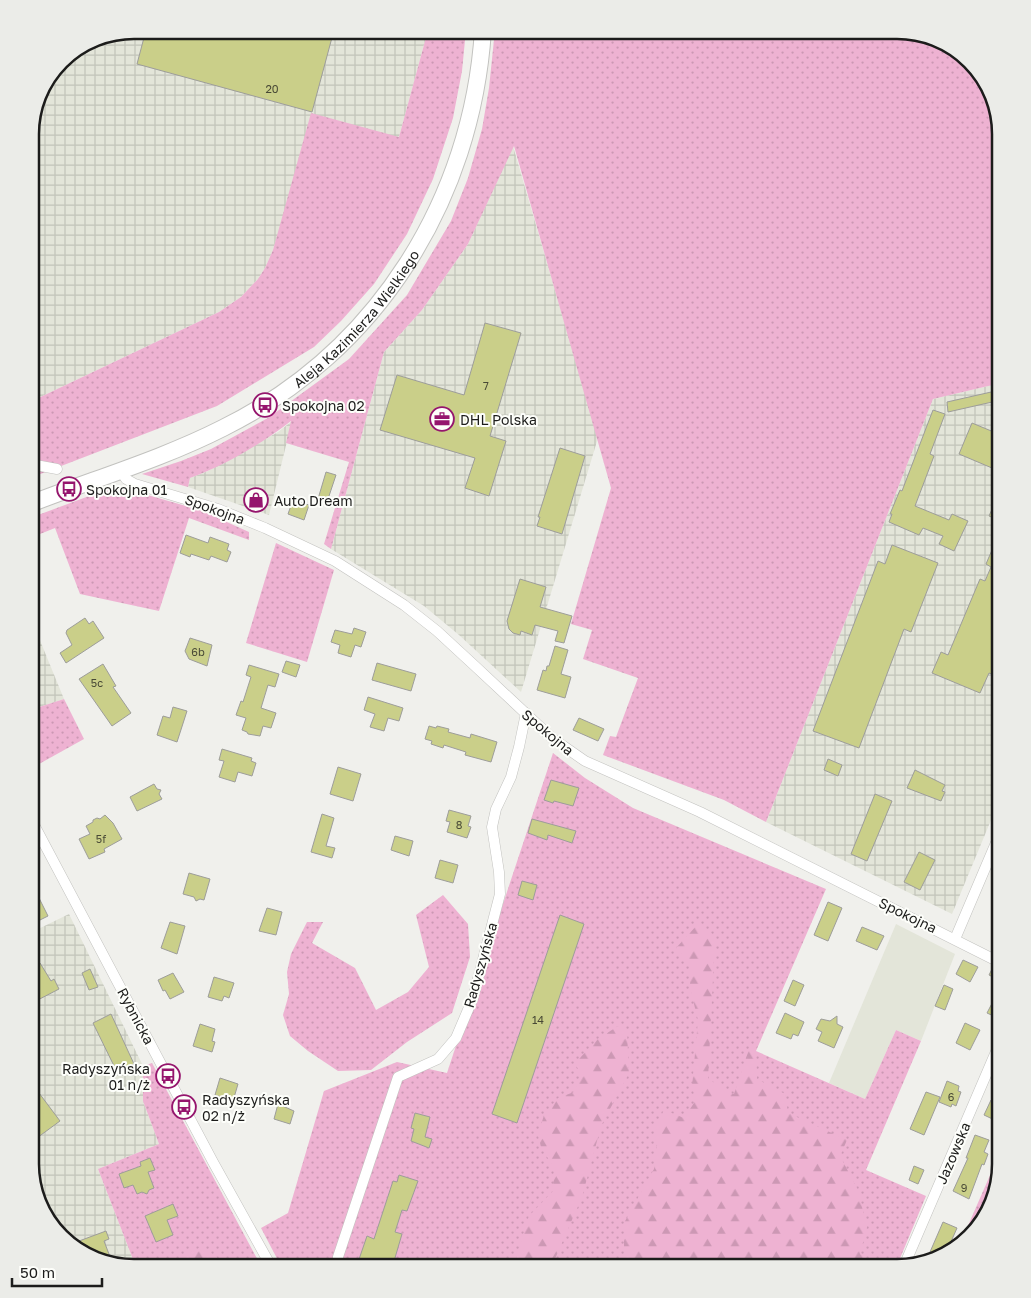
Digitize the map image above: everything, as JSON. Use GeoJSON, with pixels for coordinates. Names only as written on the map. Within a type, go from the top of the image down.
{"type":"FeatureCollection","features":[{"type":"Feature","properties":{"kind":"main road","name":"Aleja Kazimierza Wielkiego"},"geometry":{"type":"LineString","coordinates":[[39,501],[198,440],[224,428],[265,405],[326,359],[374,309],[417,249],[447,190],[473,108],[482,39]]}},
{"type":"Feature","properties":{"kind":"street"},"geometry":{"type":"LineString","coordinates":[[39,466],[58,469]]}},
{"type":"Feature","properties":{"kind":"street","name":"Spokojna"},"geometry":{"type":"LineString","coordinates":[[120,470],[126,479],[135,484],[218,509],[265,528],[335,561],[404,605],[437,631],[552,738],[585,761],[709,816],[992,958]]}},
{"type":"Feature","properties":{"kind":"street","name":"Radyszyńska"},"geometry":{"type":"LineString","coordinates":[[338,1259],[398,1077],[438,1059],[456,1038],[473,998],[500,894],[499,872],[492,827],[496,809],[511,777],[526,713]]}},
{"type":"Feature","properties":{"kind":"street","name":"Rybnicka"},"geometry":{"type":"LineString","coordinates":[[39,834],[213,1162],[267,1259]]}},
{"type":"Feature","properties":{"kind":"street"},"geometry":{"type":"LineString","coordinates":[[955,939],[992,852]]}},
{"type":"Feature","properties":{"kind":"street","name":"Jazowska"},"geometry":{"type":"LineString","coordinates":[[907,1258],[992,1061]]}},
{"type":"Feature","properties":{"kind":"shaded area"},"geometry":{"type":"Polygon","coordinates":[[[426,39],[399,137],[288,202],[273,250],[265,268],[258,279],[241,297],[219,312],[39,398],[39,128],[46,98],[58,76],[71,62],[86,52],[109,42],[122,40],[426,39]]]}},
{"type":"Feature","properties":{"kind":"shaded area","name":"DHL Polska"},"geometry":{"type":"Polygon","coordinates":[[[513,146],[598,438],[521,692],[459,635],[424,606],[331,549],[384,352],[422,310],[468,244],[513,146]]]}},
{"type":"Feature","properties":{"kind":"shaded area"},"geometry":{"type":"Polygon","coordinates":[[[992,385],[992,818],[952,914],[766,822],[933,399],[992,385]]]}},
{"type":"Feature","properties":{"kind":"shaded area"},"geometry":{"type":"Polygon","coordinates":[[[292,421],[269,515],[188,487],[190,478],[208,471],[278,432],[292,421]]]}},
{"type":"Feature","properties":{"kind":"shaded area"},"geometry":{"type":"Polygon","coordinates":[[[39,638],[64,699],[39,707],[39,638]]]}},
{"type":"Feature","properties":{"kind":"shaded area"},"geometry":{"type":"Polygon","coordinates":[[[69,914],[143,1066],[143,1101],[159,1144],[98,1169],[133,1259],[109,1256],[76,1240],[62,1227],[55,1217],[42,1189],[39,1164],[39,929],[69,914]]]}},
{"type":"Feature","properties":{"kind":"shaded area"},"geometry":{"type":"Polygon","coordinates":[[[896,924],[955,954],[921,1041],[896,1030],[865,1099],[829,1083],[896,924]]]}},
{"type":"Feature","properties":{"kind":"green space"},"geometry":{"type":"Polygon","coordinates":[[[426,39],[465,39],[462,71],[453,118],[433,179],[407,234],[374,284],[341,321],[314,347],[217,406],[39,475],[39,398],[219,312],[241,297],[258,279],[273,250],[311,113],[399,137],[426,39]]]}},
{"type":"Feature","properties":{"kind":"green space"},"geometry":{"type":"Polygon","coordinates":[[[494,39],[903,39],[928,44],[960,62],[976,81],[985,98],[989,109],[992,134],[992,385],[933,399],[766,822],[724,800],[603,755],[610,736],[616,737],[638,678],[583,659],[592,630],[571,624],[611,488],[514,146],[468,244],[422,310],[384,352],[331,549],[324,544],[349,462],[286,443],[291,421],[243,453],[217,467],[190,478],[188,487],[142,474],[211,449],[268,418],[349,359],[407,295],[451,221],[468,178],[482,129],[494,39]]]}},
{"type":"Feature","properties":{"kind":"green space"},"geometry":{"type":"Polygon","coordinates":[[[116,486],[200,510],[249,532],[249,540],[189,518],[159,611],[80,594],[55,528],[39,534],[39,515],[116,486]]]}},
{"type":"Feature","properties":{"kind":"green space"},"geometry":{"type":"Polygon","coordinates":[[[276,543],[334,570],[307,662],[246,643],[276,543]]]}},
{"type":"Feature","properties":{"kind":"green space"},"geometry":{"type":"Polygon","coordinates":[[[64,699],[84,739],[39,764],[39,707],[64,699]]]}},
{"type":"Feature","properties":{"kind":"green space"},"geometry":{"type":"Polygon","coordinates":[[[553,753],[585,778],[633,808],[826,889],[756,1051],[865,1099],[896,1030],[921,1041],[866,1170],[926,1196],[900,1259],[277,1259],[261,1228],[288,1213],[324,1091],[397,1062],[447,1073],[553,753]]]}},
{"type":"Feature","properties":{"kind":"green space"},"geometry":{"type":"Polygon","coordinates":[[[443,895],[468,924],[470,957],[452,1013],[407,1042],[371,1070],[338,1071],[308,1051],[290,1036],[283,1015],[289,994],[287,972],[291,954],[307,922],[323,922],[312,943],[355,968],[376,1010],[408,992],[429,967],[416,915],[443,895]]]}},
{"type":"Feature","properties":{"kind":"green space"},"geometry":{"type":"Polygon","coordinates":[[[698,924],[715,936],[708,1079],[734,1094],[749,1049],[756,1051],[757,1079],[785,1094],[788,1113],[847,1140],[840,1156],[858,1190],[867,1227],[860,1254],[868,1259],[624,1259],[624,1223],[654,1169],[657,1150],[654,1130],[664,1110],[684,1118],[696,1100],[692,1087],[698,1020],[690,988],[690,963],[676,948],[698,924]]]}},
{"type":"Feature","properties":{"kind":"green space"},"geometry":{"type":"Polygon","coordinates":[[[618,1026],[627,1032],[629,1073],[601,1126],[582,1197],[555,1259],[516,1259],[529,1216],[553,1191],[554,1168],[541,1147],[538,1135],[544,1115],[558,1098],[574,1092],[581,1075],[575,1063],[598,1039],[618,1026]]]}},
{"type":"Feature","properties":{"kind":"green space"},"geometry":{"type":"Polygon","coordinates":[[[152,1063],[257,1259],[133,1259],[98,1169],[159,1144],[143,1101],[143,1066],[152,1063]]]}},
{"type":"Feature","properties":{"kind":"green space"},"geometry":{"type":"Polygon","coordinates":[[[991,1172],[985,1200],[966,1230],[991,1172]]]}},
{"type":"Feature","properties":{"kind":"green space"},"geometry":{"type":"Polygon","coordinates":[[[202,1247],[219,1259],[182,1259],[187,1253],[202,1247]]]}},
{"type":"Feature","properties":{"kind":"building"},"geometry":{"type":"Polygon","coordinates":[[[144,39],[332,39],[312,112],[137,64],[144,39]]]}},
{"type":"Feature","properties":{"kind":"building"},"geometry":{"type":"Polygon","coordinates":[[[485,323],[521,333],[490,436],[506,441],[489,496],[465,488],[475,458],[380,430],[397,375],[464,395],[485,323]]]}},
{"type":"Feature","properties":{"kind":"building"},"geometry":{"type":"Polygon","coordinates":[[[992,392],[992,402],[948,412],[947,402],[992,392]]]}},
{"type":"Feature","properties":{"kind":"building"},"geometry":{"type":"Polygon","coordinates":[[[933,410],[945,414],[930,454],[934,456],[915,506],[949,520],[952,514],[968,521],[954,551],[939,544],[943,536],[923,528],[919,535],[889,522],[892,514],[890,514],[900,490],[902,491],[933,410]]]}},
{"type":"Feature","properties":{"kind":"building"},"geometry":{"type":"Polygon","coordinates":[[[972,423],[992,431],[992,468],[959,454],[972,423]]]}},
{"type":"Feature","properties":{"kind":"building"},"geometry":{"type":"Polygon","coordinates":[[[560,448],[585,456],[562,534],[537,526],[540,517],[538,517],[560,448]]]}},
{"type":"Feature","properties":{"kind":"building"},"geometry":{"type":"Polygon","coordinates":[[[326,472],[336,475],[327,502],[318,499],[326,472]]]}},
{"type":"Feature","properties":{"kind":"building"},"geometry":{"type":"Polygon","coordinates":[[[293,500],[309,505],[304,520],[288,514],[293,500]]]}},
{"type":"Feature","properties":{"kind":"building"},"geometry":{"type":"Polygon","coordinates":[[[186,535],[208,543],[210,537],[229,544],[227,550],[231,552],[227,562],[211,556],[209,560],[191,554],[190,557],[180,553],[186,535]]]}},
{"type":"Feature","properties":{"kind":"building"},"geometry":{"type":"Polygon","coordinates":[[[892,545],[938,563],[911,632],[904,629],[859,748],[813,731],[878,561],[885,564],[892,545]]]}},
{"type":"Feature","properties":{"kind":"building"},"geometry":{"type":"Polygon","coordinates":[[[992,550],[992,674],[989,673],[980,693],[932,673],[941,652],[948,655],[980,579],[985,581],[991,567],[986,564],[992,550]]]}},
{"type":"Feature","properties":{"kind":"building"},"geometry":{"type":"Polygon","coordinates":[[[520,579],[546,587],[540,607],[572,616],[564,643],[555,641],[558,631],[535,625],[532,635],[521,631],[520,635],[513,633],[509,629],[507,621],[520,579]]]}},
{"type":"Feature","properties":{"kind":"building"},"geometry":{"type":"Polygon","coordinates":[[[85,618],[89,624],[93,621],[104,638],[66,663],[60,653],[72,645],[66,633],[67,630],[85,618]]]}},
{"type":"Feature","properties":{"kind":"building"},"geometry":{"type":"Polygon","coordinates":[[[354,628],[366,632],[361,647],[355,645],[351,657],[338,653],[340,645],[331,642],[335,630],[352,634],[354,628]]]}},
{"type":"Feature","properties":{"kind":"building"},"geometry":{"type":"Polygon","coordinates":[[[190,638],[212,645],[207,666],[189,659],[185,651],[190,638]]]}},
{"type":"Feature","properties":{"kind":"building"},"geometry":{"type":"Polygon","coordinates":[[[555,646],[568,650],[561,674],[571,677],[565,698],[537,690],[543,670],[546,671],[547,666],[549,666],[555,646]]]}},
{"type":"Feature","properties":{"kind":"building"},"geometry":{"type":"Polygon","coordinates":[[[286,661],[300,665],[296,677],[282,672],[286,661]]]}},
{"type":"Feature","properties":{"kind":"building"},"geometry":{"type":"Polygon","coordinates":[[[377,663],[416,674],[411,691],[372,680],[377,663]]]}},
{"type":"Feature","properties":{"kind":"building"},"geometry":{"type":"Polygon","coordinates":[[[103,664],[116,686],[113,687],[131,713],[112,726],[79,679],[103,664]]]}},
{"type":"Feature","properties":{"kind":"building"},"geometry":{"type":"Polygon","coordinates":[[[249,665],[279,674],[275,687],[268,685],[261,708],[276,713],[271,728],[263,726],[260,736],[248,734],[242,730],[246,718],[236,715],[241,701],[243,702],[251,677],[246,675],[249,665]]]}},
{"type":"Feature","properties":{"kind":"building"},"geometry":{"type":"Polygon","coordinates":[[[368,697],[403,708],[399,721],[388,718],[384,731],[370,727],[375,714],[364,710],[368,697]]]}},
{"type":"Feature","properties":{"kind":"building"},"geometry":{"type":"Polygon","coordinates":[[[173,707],[187,711],[177,742],[157,735],[163,716],[170,718],[173,707]]]}},
{"type":"Feature","properties":{"kind":"building"},"geometry":{"type":"Polygon","coordinates":[[[579,718],[604,729],[598,741],[573,730],[579,718]]]}},
{"type":"Feature","properties":{"kind":"building"},"geometry":{"type":"Polygon","coordinates":[[[429,726],[449,729],[448,732],[470,738],[471,734],[497,742],[491,762],[465,755],[466,752],[444,745],[443,748],[431,744],[432,741],[425,739],[429,726]]]}},
{"type":"Feature","properties":{"kind":"building"},"geometry":{"type":"Polygon","coordinates":[[[222,749],[252,758],[251,761],[256,763],[252,776],[238,772],[235,782],[219,777],[224,761],[219,760],[222,749]]]}},
{"type":"Feature","properties":{"kind":"building"},"geometry":{"type":"Polygon","coordinates":[[[828,759],[842,765],[838,776],[824,770],[828,759]]]}},
{"type":"Feature","properties":{"kind":"building"},"geometry":{"type":"Polygon","coordinates":[[[338,767],[361,774],[353,801],[330,794],[338,767]]]}},
{"type":"Feature","properties":{"kind":"building"},"geometry":{"type":"Polygon","coordinates":[[[915,770],[945,785],[942,791],[945,792],[941,801],[907,788],[915,770]]]}},
{"type":"Feature","properties":{"kind":"building"},"geometry":{"type":"Polygon","coordinates":[[[551,780],[579,788],[573,806],[544,800],[551,780]]]}},
{"type":"Feature","properties":{"kind":"building"},"geometry":{"type":"Polygon","coordinates":[[[154,784],[157,789],[161,790],[159,794],[162,799],[137,811],[130,797],[154,784]]]}},
{"type":"Feature","properties":{"kind":"building"},"geometry":{"type":"Polygon","coordinates":[[[875,794],[892,801],[867,861],[851,854],[875,794]]]}},
{"type":"Feature","properties":{"kind":"building"},"geometry":{"type":"Polygon","coordinates":[[[449,810],[471,816],[468,826],[471,827],[467,838],[447,832],[450,822],[446,821],[449,810]]]}},
{"type":"Feature","properties":{"kind":"building"},"geometry":{"type":"Polygon","coordinates":[[[322,814],[334,818],[326,846],[335,848],[332,858],[311,852],[322,814]]]}},
{"type":"Feature","properties":{"kind":"building"},"geometry":{"type":"Polygon","coordinates":[[[105,815],[113,823],[122,839],[104,849],[105,852],[89,859],[79,839],[90,834],[86,826],[93,822],[93,820],[100,819],[105,815]]]}},
{"type":"Feature","properties":{"kind":"building"},"geometry":{"type":"Polygon","coordinates":[[[532,819],[576,831],[572,843],[548,835],[547,840],[528,833],[532,819]]]}},
{"type":"Feature","properties":{"kind":"building"},"geometry":{"type":"Polygon","coordinates":[[[395,836],[413,841],[409,856],[391,850],[395,836]]]}},
{"type":"Feature","properties":{"kind":"building"},"geometry":{"type":"Polygon","coordinates":[[[919,852],[935,860],[920,890],[904,882],[919,852]]]}},
{"type":"Feature","properties":{"kind":"building"},"geometry":{"type":"Polygon","coordinates":[[[440,860],[458,865],[453,883],[435,878],[440,860]]]}},
{"type":"Feature","properties":{"kind":"building"},"geometry":{"type":"Polygon","coordinates":[[[189,873],[210,879],[204,900],[196,901],[194,897],[183,894],[189,873]]]}},
{"type":"Feature","properties":{"kind":"building"},"geometry":{"type":"Polygon","coordinates":[[[522,881],[537,885],[533,900],[518,895],[522,881]]]}},
{"type":"Feature","properties":{"kind":"building"},"geometry":{"type":"Polygon","coordinates":[[[39,898],[48,916],[39,920],[39,898]]]}},
{"type":"Feature","properties":{"kind":"building"},"geometry":{"type":"Polygon","coordinates":[[[828,902],[842,908],[828,941],[814,935],[828,902]]]}},
{"type":"Feature","properties":{"kind":"building"},"geometry":{"type":"Polygon","coordinates":[[[267,908],[282,912],[276,935],[259,931],[267,908]]]}},
{"type":"Feature","properties":{"kind":"building"},"geometry":{"type":"Polygon","coordinates":[[[560,915],[584,924],[517,1123],[492,1114],[560,915]]]}},
{"type":"Feature","properties":{"kind":"building"},"geometry":{"type":"Polygon","coordinates":[[[170,922],[185,926],[177,954],[161,948],[170,922]]]}},
{"type":"Feature","properties":{"kind":"building"},"geometry":{"type":"Polygon","coordinates":[[[862,927],[884,936],[877,950],[856,941],[862,927]]]}},
{"type":"Feature","properties":{"kind":"building"},"geometry":{"type":"Polygon","coordinates":[[[963,960],[978,967],[970,982],[956,974],[963,960]]]}},
{"type":"Feature","properties":{"kind":"building"},"geometry":{"type":"Polygon","coordinates":[[[39,964],[51,981],[54,979],[59,989],[39,999],[39,964]]]}},
{"type":"Feature","properties":{"kind":"building"},"geometry":{"type":"Polygon","coordinates":[[[90,969],[98,987],[89,990],[82,973],[90,969]]]}},
{"type":"Feature","properties":{"kind":"building"},"geometry":{"type":"Polygon","coordinates":[[[173,973],[184,992],[170,999],[165,990],[163,991],[158,980],[173,973]]]}},
{"type":"Feature","properties":{"kind":"building"},"geometry":{"type":"Polygon","coordinates":[[[214,977],[234,983],[229,998],[224,996],[222,1001],[208,997],[214,977]]]}},
{"type":"Feature","properties":{"kind":"building"},"geometry":{"type":"Polygon","coordinates":[[[793,980],[804,985],[795,1006],[784,1001],[793,980]]]}},
{"type":"Feature","properties":{"kind":"building"},"geometry":{"type":"Polygon","coordinates":[[[944,985],[953,989],[945,1010],[935,1006],[944,985]]]}},
{"type":"Feature","properties":{"kind":"building"},"geometry":{"type":"Polygon","coordinates":[[[992,1003],[992,1015],[987,1013],[992,1003]]]}},
{"type":"Feature","properties":{"kind":"building"},"geometry":{"type":"Polygon","coordinates":[[[785,1013],[804,1022],[798,1036],[793,1034],[791,1039],[776,1033],[785,1013]]]}},
{"type":"Feature","properties":{"kind":"building"},"geometry":{"type":"Polygon","coordinates":[[[111,1014],[134,1064],[117,1072],[93,1023],[111,1014]]]}},
{"type":"Feature","properties":{"kind":"building"},"geometry":{"type":"Polygon","coordinates":[[[837,1016],[837,1024],[843,1027],[834,1048],[818,1041],[822,1032],[816,1029],[821,1019],[830,1021],[837,1016]]]}},
{"type":"Feature","properties":{"kind":"building"},"geometry":{"type":"Polygon","coordinates":[[[965,1023],[980,1030],[970,1050],[956,1043],[965,1023]]]}},
{"type":"Feature","properties":{"kind":"building"},"geometry":{"type":"Polygon","coordinates":[[[200,1024],[215,1029],[212,1041],[215,1042],[212,1052],[193,1046],[200,1024]]]}},
{"type":"Feature","properties":{"kind":"building"},"geometry":{"type":"Polygon","coordinates":[[[220,1078],[238,1084],[233,1101],[215,1095],[220,1078]]]}},
{"type":"Feature","properties":{"kind":"building"},"geometry":{"type":"Polygon","coordinates":[[[947,1081],[959,1086],[958,1091],[961,1092],[956,1106],[952,1104],[951,1107],[939,1102],[947,1081]]]}},
{"type":"Feature","properties":{"kind":"building"},"geometry":{"type":"Polygon","coordinates":[[[926,1092],[940,1097],[924,1135],[910,1129],[926,1092]]]}},
{"type":"Feature","properties":{"kind":"building"},"geometry":{"type":"Polygon","coordinates":[[[39,1093],[60,1121],[39,1136],[39,1093]]]}},
{"type":"Feature","properties":{"kind":"building"},"geometry":{"type":"Polygon","coordinates":[[[991,1100],[992,1100],[992,1119],[984,1115],[991,1100]]]}},
{"type":"Feature","properties":{"kind":"building"},"geometry":{"type":"Polygon","coordinates":[[[278,1104],[294,1111],[290,1124],[274,1119],[278,1104]]]}},
{"type":"Feature","properties":{"kind":"building"},"geometry":{"type":"Polygon","coordinates":[[[415,1113],[430,1117],[425,1137],[432,1139],[429,1148],[411,1141],[414,1129],[411,1128],[415,1113]]]}},
{"type":"Feature","properties":{"kind":"building"},"geometry":{"type":"Polygon","coordinates":[[[975,1135],[989,1140],[984,1152],[988,1154],[984,1165],[982,1164],[969,1199],[953,1191],[968,1158],[966,1158],[975,1135]]]}},
{"type":"Feature","properties":{"kind":"building"},"geometry":{"type":"Polygon","coordinates":[[[150,1158],[155,1170],[148,1172],[154,1188],[149,1190],[147,1194],[142,1192],[137,1194],[133,1185],[124,1188],[119,1174],[141,1166],[140,1162],[150,1158]]]}},
{"type":"Feature","properties":{"kind":"building"},"geometry":{"type":"Polygon","coordinates":[[[914,1166],[924,1170],[918,1184],[909,1180],[914,1166]]]}},
{"type":"Feature","properties":{"kind":"building"},"geometry":{"type":"Polygon","coordinates":[[[399,1175],[418,1181],[407,1211],[402,1210],[395,1232],[402,1234],[395,1259],[359,1259],[367,1236],[374,1239],[393,1181],[397,1182],[399,1175]]]}},
{"type":"Feature","properties":{"kind":"building"},"geometry":{"type":"Polygon","coordinates":[[[173,1204],[178,1216],[167,1220],[173,1235],[156,1242],[145,1216],[173,1204]]]}},
{"type":"Feature","properties":{"kind":"building"},"geometry":{"type":"Polygon","coordinates":[[[943,1222],[957,1228],[951,1243],[929,1253],[943,1222]]]}},
{"type":"Feature","properties":{"kind":"building"},"geometry":{"type":"Polygon","coordinates":[[[106,1231],[109,1239],[104,1241],[110,1256],[98,1252],[78,1241],[106,1231]]]}},
{"type":"Feature","properties":{"kind":"place","name":"Spokojna 02"},"geometry":{"type":"Point","coordinates":[265,405]}},
{"type":"Feature","properties":{"kind":"place","name":"DHL Polska"},"geometry":{"type":"Point","coordinates":[442,419]}},
{"type":"Feature","properties":{"kind":"place","name":"Spokojna 01"},"geometry":{"type":"Point","coordinates":[69,489]}},
{"type":"Feature","properties":{"kind":"place","name":"Auto Dream"},"geometry":{"type":"Point","coordinates":[256,500]}},
{"type":"Feature","properties":{"kind":"place","name":"Radyszyńska 01 n/ż"},"geometry":{"type":"Point","coordinates":[168,1076]}},
{"type":"Feature","properties":{"kind":"place","name":"Radyszyńska 02 n/ż"},"geometry":{"type":"Point","coordinates":[184,1107]}}]}
